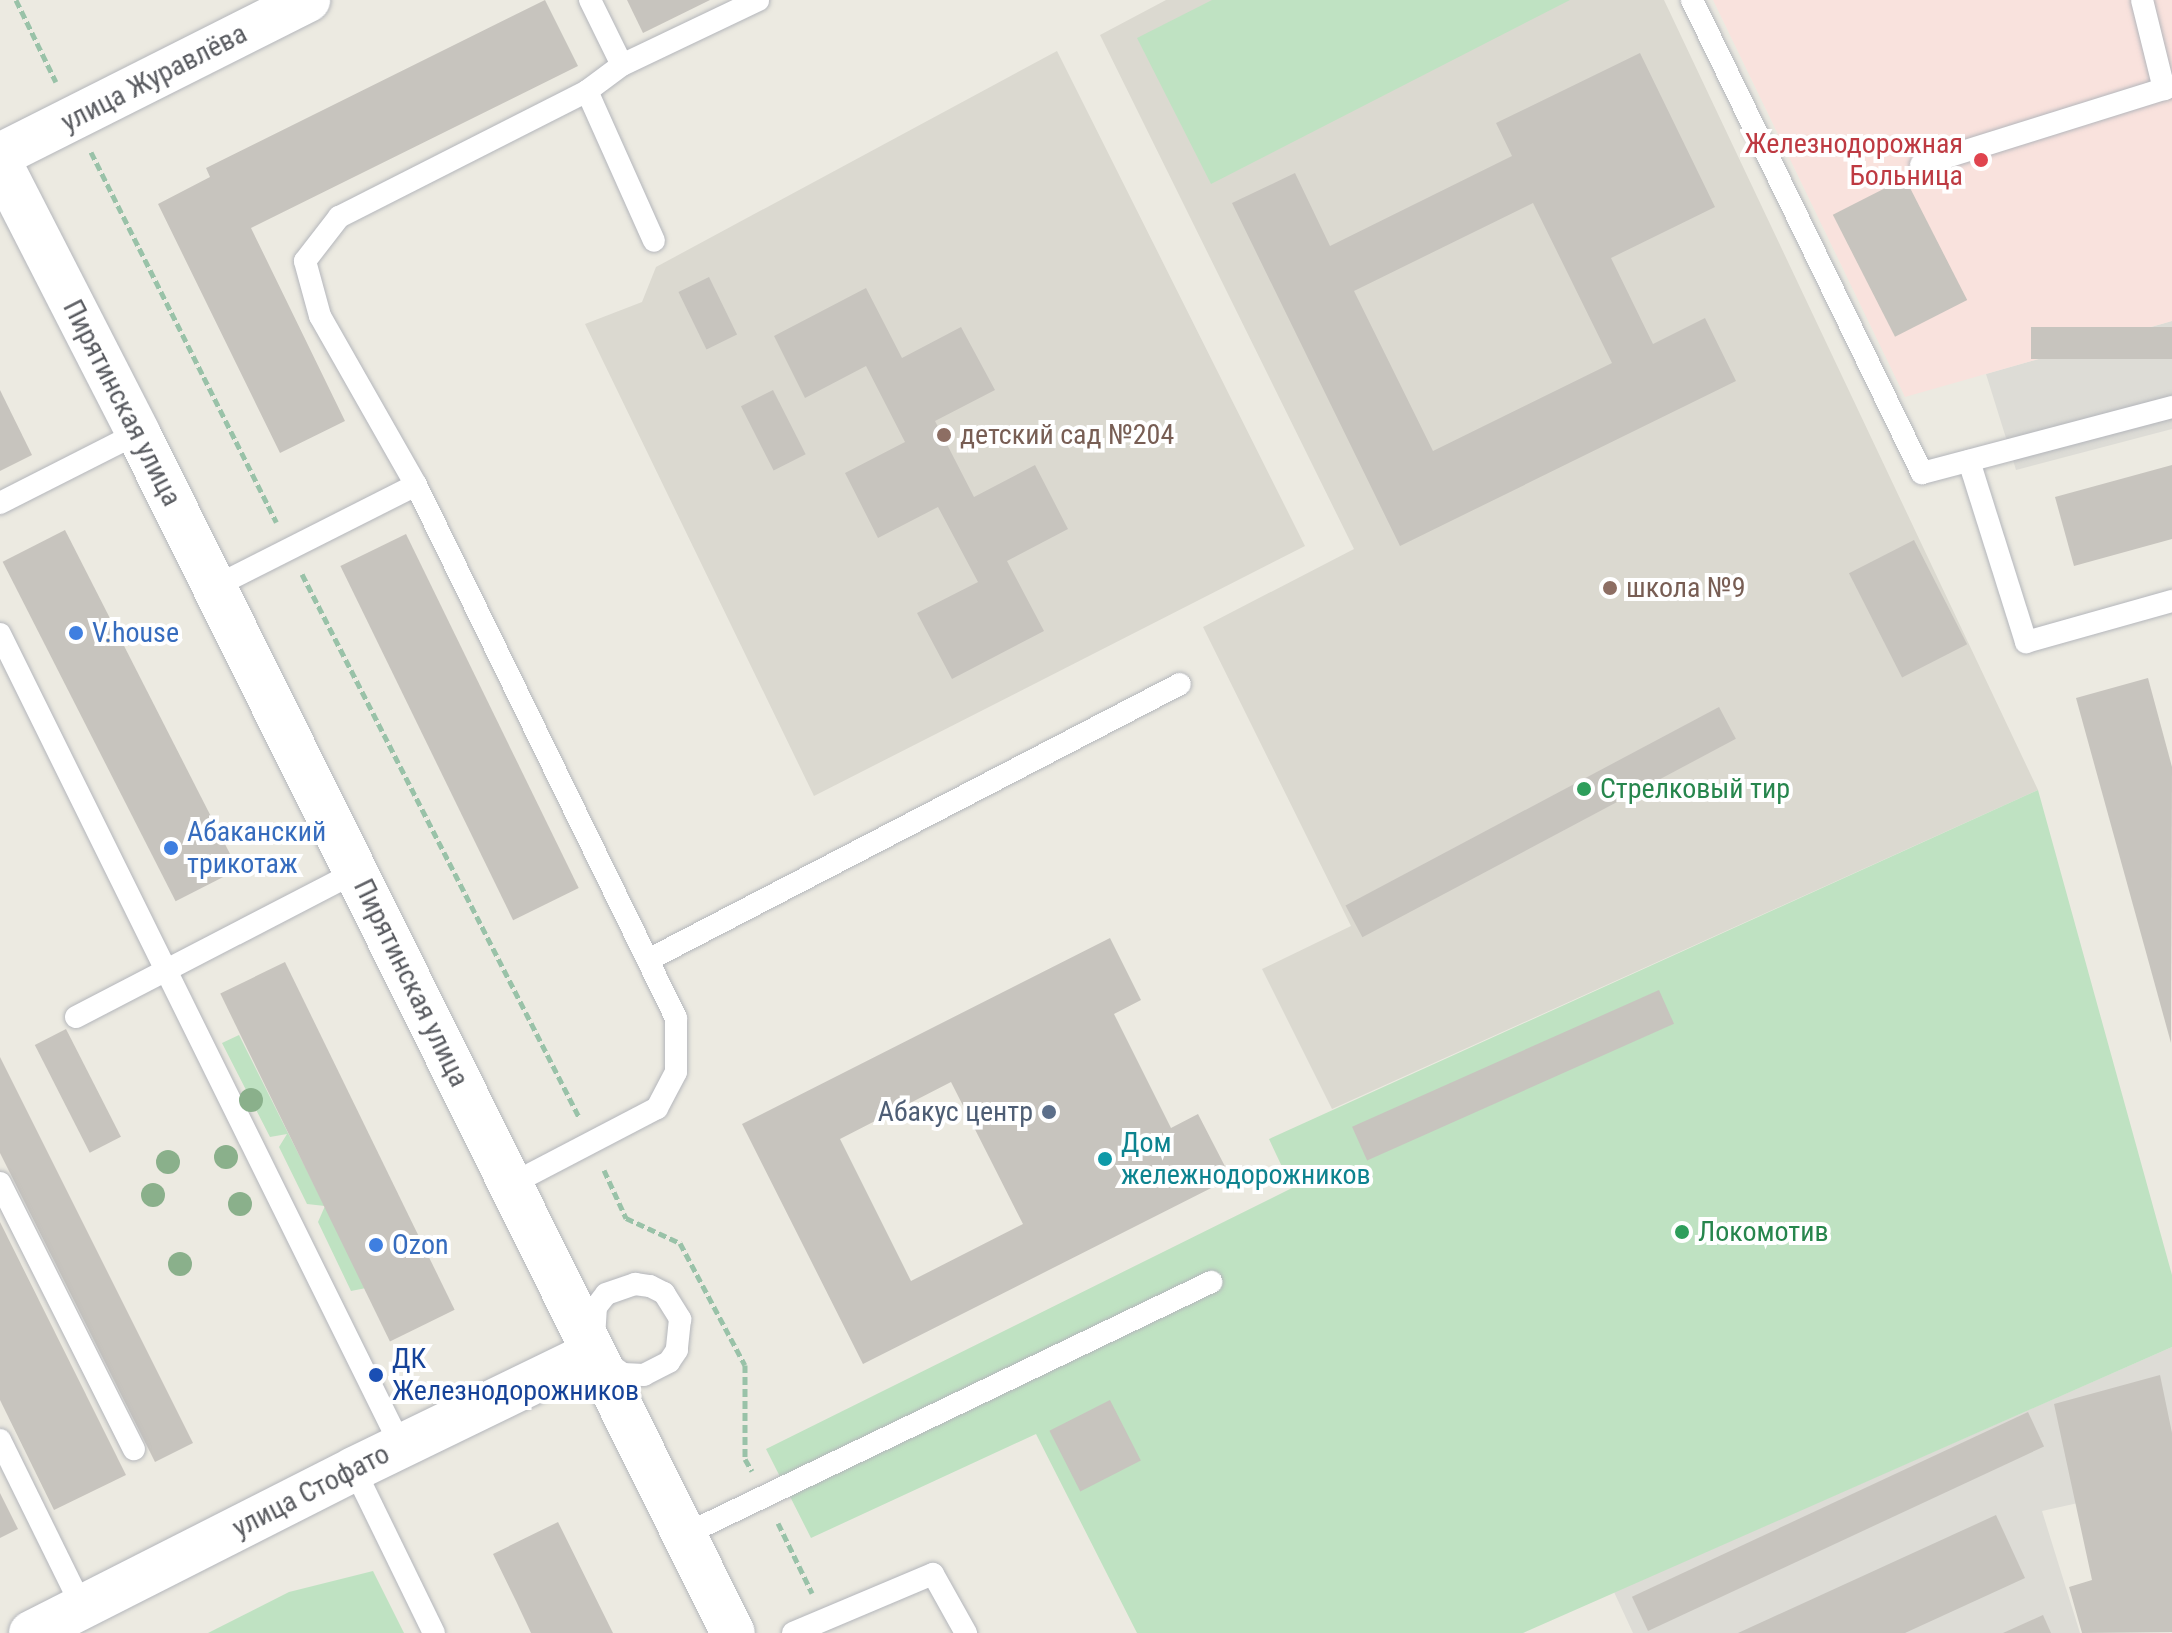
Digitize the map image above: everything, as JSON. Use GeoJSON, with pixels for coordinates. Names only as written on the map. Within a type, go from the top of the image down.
{"type":"FeatureCollection","features":[{"type":"Feature","properties":{"kind":"street","name":"улица Журавлёва"},"geometry":{"type":"LineString","coordinates":[[0,155],[308,0]]}},
{"type":"Feature","properties":{"kind":"street","name":"Пирятинская улица"},"geometry":{"type":"LineString","coordinates":[[0,163],[138,433],[733,1633]]}},
{"type":"Feature","properties":{"kind":"street","name":"улица Стофато"},"geometry":{"type":"LineString","coordinates":[[31,1633],[354,1469],[593,1353]]}},
{"type":"Feature","properties":{"kind":"lane"},"geometry":{"type":"LineString","coordinates":[[590,0],[622,65]]}},
{"type":"Feature","properties":{"kind":"lane"},"geometry":{"type":"LineString","coordinates":[[510,1185],[657,1108],[676,1072],[676,1018],[416,485],[320,316],[305,261],[339,217],[587,91],[622,65],[758,0]]}},
{"type":"Feature","properties":{"kind":"lane"},"geometry":{"type":"LineString","coordinates":[[1692,0],[1922,473],[2172,407]]}},
{"type":"Feature","properties":{"kind":"lane"},"geometry":{"type":"LineString","coordinates":[[1921,165],[2168,88],[2142,0]]}},
{"type":"Feature","properties":{"kind":"lane"},"geometry":{"type":"LineString","coordinates":[[587,91],[654,241]]}},
{"type":"Feature","properties":{"kind":"lane"},"geometry":{"type":"LineString","coordinates":[[0,503],[138,433]]}},
{"type":"Feature","properties":{"kind":"lane"},"geometry":{"type":"LineString","coordinates":[[1969,461],[2026,642],[2172,601]]}},
{"type":"Feature","properties":{"kind":"lane"},"geometry":{"type":"LineString","coordinates":[[214,587],[416,485]]}},
{"type":"Feature","properties":{"kind":"lane"},"geometry":{"type":"LineString","coordinates":[[0,634],[401,1446]]}},
{"type":"Feature","properties":{"kind":"lane"},"geometry":{"type":"LineString","coordinates":[[648,960],[1180,684]]}},
{"type":"Feature","properties":{"kind":"lane"},"geometry":{"type":"LineString","coordinates":[[76,1017],[356,872]]}},
{"type":"Feature","properties":{"kind":"lane"},"geometry":{"type":"LineString","coordinates":[[0,1183],[134,1449]]}},
{"type":"Feature","properties":{"kind":"lane"},"geometry":{"type":"LineString","coordinates":[[684,1535],[1211,1282]]}},
{"type":"Feature","properties":{"kind":"lane"},"geometry":{"type":"LineString","coordinates":[[650,1286],[675,1305],[680,1319],[677,1350],[657,1370],[644,1375],[623,1374],[593,1353],[596,1307],[606,1294],[620,1287],[650,1286]]}},
{"type":"Feature","properties":{"kind":"lane"},"geometry":{"type":"LineString","coordinates":[[0,1440],[82,1607]]}},
{"type":"Feature","properties":{"kind":"lane"},"geometry":{"type":"LineString","coordinates":[[354,1469],[434,1633]]}},
{"type":"Feature","properties":{"kind":"lane"},"geometry":{"type":"LineString","coordinates":[[793,1633],[933,1574],[966,1633]]}},
{"type":"Feature","properties":{"kind":"path"},"geometry":{"type":"LineString","coordinates":[[592,1142],[626,1218],[680,1243],[745,1365],[745,1459],[825,1619]]}},
{"type":"Feature","properties":{"kind":"shaded area","name":"школа №9"},"geometry":{"type":"Polygon","coordinates":[[[1166,0],[1664,0],[2038,790],[1332,1109],[1262,969],[1351,926],[1203,627],[1354,549],[1100,35],[1166,0]]]}},
{"type":"Feature","properties":{"kind":"shaded area","name":"Железнодорожная Больница"},"geometry":{"type":"Polygon","coordinates":[[[1713,0],[2172,0],[2172,321],[1905,397],[1713,0]]]}},
{"type":"Feature","properties":{"kind":"shaded area","name":"детский сад №204"},"geometry":{"type":"Polygon","coordinates":[[[1057,51],[1305,546],[814,796],[585,324],[642,302],[656,267],[1057,51]]]}},
{"type":"Feature","properties":{"kind":"shaded area"},"geometry":{"type":"Polygon","coordinates":[[[2172,321],[2172,429],[2016,470],[1986,374],[2172,321]]]}},
{"type":"Feature","properties":{"kind":"shaded area"},"geometry":{"type":"Polygon","coordinates":[[[2172,1347],[2172,1550],[2078,1503],[2042,1511],[2080,1633],[1633,1633],[1614,1592],[2172,1347]]]}},
{"type":"Feature","properties":{"kind":"green space"},"geometry":{"type":"Polygon","coordinates":[[[1212,0],[1570,0],[1211,184],[1137,38],[1212,0]]]}},
{"type":"Feature","properties":{"kind":"green space","name":"Локомотив"},"geometry":{"type":"Polygon","coordinates":[[[2038,790],[2172,1275],[2172,1347],[1523,1633],[1137,1633],[1036,1434],[811,1538],[766,1449],[1292,1188],[1269,1139],[2038,790]]]}},
{"type":"Feature","properties":{"kind":"green space"},"geometry":{"type":"Polygon","coordinates":[[[239,1035],[325,1206],[307,1204],[279,1147],[287,1134],[270,1137],[222,1043],[239,1035]]]}},
{"type":"Feature","properties":{"kind":"green space"},"geometry":{"type":"Polygon","coordinates":[[[325,1206],[366,1288],[351,1291],[318,1222],[325,1206]]]}},
{"type":"Feature","properties":{"kind":"green space"},"geometry":{"type":"Polygon","coordinates":[[[373,1571],[404,1633],[208,1633],[289,1592],[373,1571]]]}},
{"type":"Feature","properties":{"kind":"building"},"geometry":{"type":"Polygon","coordinates":[[[545,0],[578,66],[251,228],[345,421],[280,453],[158,204],[210,177],[206,168],[545,0]]]}},
{"type":"Feature","properties":{"kind":"building"},"geometry":{"type":"Polygon","coordinates":[[[627,0],[710,0],[643,33],[627,0]]]}},
{"type":"Feature","properties":{"kind":"building"},"geometry":{"type":"Polygon","coordinates":[[[1640,53],[1715,207],[1611,258],[1653,344],[1705,318],[1736,381],[1400,546],[1232,203],[1295,173],[1330,246],[1512,156],[1496,123],[1640,53]],[[1533,203],[1354,291],[1433,451],[1612,363],[1533,203]]]}},
{"type":"Feature","properties":{"kind":"building"},"geometry":{"type":"Polygon","coordinates":[[[1905,178],[1967,300],[1895,337],[1833,215],[1905,178]]]}},
{"type":"Feature","properties":{"kind":"building"},"geometry":{"type":"Polygon","coordinates":[[[709,277],[737,335],[706,349],[678,292],[709,277]]]}},
{"type":"Feature","properties":{"kind":"building"},"geometry":{"type":"Polygon","coordinates":[[[866,288],[902,358],[961,327],[995,390],[935,421],[974,497],[1035,465],[1068,529],[1007,561],[1044,631],[952,679],[917,613],[978,582],[938,507],[878,538],[845,473],[905,442],[866,366],[805,398],[774,336],[866,288]]]}},
{"type":"Feature","properties":{"kind":"building"},"geometry":{"type":"Polygon","coordinates":[[[2031,327],[2172,327],[2172,359],[2031,359],[2031,327]]]}},
{"type":"Feature","properties":{"kind":"building"},"geometry":{"type":"Polygon","coordinates":[[[0,390],[32,455],[0,471],[0,390]]]}},
{"type":"Feature","properties":{"kind":"building"},"geometry":{"type":"Polygon","coordinates":[[[773,390],[806,454],[774,470],[741,406],[773,390]]]}},
{"type":"Feature","properties":{"kind":"building"},"geometry":{"type":"Polygon","coordinates":[[[2172,465],[2172,539],[2074,566],[2055,497],[2172,465]]]}},
{"type":"Feature","properties":{"kind":"building"},"geometry":{"type":"Polygon","coordinates":[[[65,530],[238,869],[176,901],[3,562],[65,530]]]}},
{"type":"Feature","properties":{"kind":"building"},"geometry":{"type":"Polygon","coordinates":[[[406,534],[579,888],[513,920],[340,566],[406,534]]]}},
{"type":"Feature","properties":{"kind":"building"},"geometry":{"type":"Polygon","coordinates":[[[1914,540],[1967,644],[1902,677],[1849,573],[1914,540]]]}},
{"type":"Feature","properties":{"kind":"building"},"geometry":{"type":"Polygon","coordinates":[[[2148,678],[2172,767],[2171,1043],[2076,698],[2148,678]]]}},
{"type":"Feature","properties":{"kind":"building"},"geometry":{"type":"Polygon","coordinates":[[[1719,707],[1736,739],[1362,937],[1346,906],[1719,707]]]}},
{"type":"Feature","properties":{"kind":"building","name":"Дом жележнодорожников"},"geometry":{"type":"Polygon","coordinates":[[[1110,938],[1141,1000],[1114,1014],[1171,1128],[1198,1114],[1231,1178],[863,1364],[742,1124],[1110,938]],[[951,1082],[840,1139],[911,1281],[1023,1224],[951,1082]]]}},
{"type":"Feature","properties":{"kind":"building"},"geometry":{"type":"Polygon","coordinates":[[[285,962],[455,1310],[390,1341],[220,994],[285,962]]]}},
{"type":"Feature","properties":{"kind":"building"},"geometry":{"type":"Polygon","coordinates":[[[1659,990],[1674,1024],[1367,1160],[1352,1127],[1659,990]]]}},
{"type":"Feature","properties":{"kind":"building"},"geometry":{"type":"Polygon","coordinates":[[[66,1029],[121,1137],[90,1153],[35,1045],[66,1029]]]}},
{"type":"Feature","properties":{"kind":"building"},"geometry":{"type":"Polygon","coordinates":[[[0,1057],[193,1443],[155,1462],[0,1153],[0,1057]]]}},
{"type":"Feature","properties":{"kind":"building"},"geometry":{"type":"Polygon","coordinates":[[[0,1222],[126,1475],[54,1510],[0,1400],[0,1222]]]}},
{"type":"Feature","properties":{"kind":"building"},"geometry":{"type":"Polygon","coordinates":[[[2160,1375],[2172,1433],[2172,1632],[2082,1633],[2069,1587],[2092,1580],[2054,1404],[2160,1375]]]}},
{"type":"Feature","properties":{"kind":"building"},"geometry":{"type":"Polygon","coordinates":[[[1110,1400],[1141,1461],[1080,1491],[1049,1431],[1110,1400]]]}},
{"type":"Feature","properties":{"kind":"building"},"geometry":{"type":"Polygon","coordinates":[[[2028,1412],[2044,1446],[1648,1631],[1632,1597],[2028,1412]]]}},
{"type":"Feature","properties":{"kind":"building"},"geometry":{"type":"Polygon","coordinates":[[[0,1493],[18,1529],[0,1538],[0,1493]]]}},
{"type":"Feature","properties":{"kind":"building"},"geometry":{"type":"Polygon","coordinates":[[[1996,1515],[2025,1578],[1905,1633],[1738,1633],[1996,1515]]]}},
{"type":"Feature","properties":{"kind":"building"},"geometry":{"type":"Polygon","coordinates":[[[558,1522],[613,1633],[531,1633],[493,1554],[558,1522]]]}},
{"type":"Feature","properties":{"kind":"building"},"geometry":{"type":"Polygon","coordinates":[[[2043,1615],[2051,1633],[2003,1633],[2043,1615]]]}},
{"type":"Feature","properties":{"kind":"place","name":"Железнодорожная Больница"},"geometry":{"type":"Point","coordinates":[1981,160]}},
{"type":"Feature","properties":{"kind":"place","name":"детский сад №204"},"geometry":{"type":"Point","coordinates":[944,435]}},
{"type":"Feature","properties":{"kind":"place","name":"школа №9"},"geometry":{"type":"Point","coordinates":[1610,588]}},
{"type":"Feature","properties":{"kind":"place","name":"V.house"},"geometry":{"type":"Point","coordinates":[76,633]}},
{"type":"Feature","properties":{"kind":"place","name":"Стрелковый тир"},"geometry":{"type":"Point","coordinates":[1584,789]}},
{"type":"Feature","properties":{"kind":"place","name":"Абаканский трикотаж"},"geometry":{"type":"Point","coordinates":[171,848]}},
{"type":"Feature","properties":{"kind":"place","name":"Абакус центр"},"geometry":{"type":"Point","coordinates":[1049,1112]}},
{"type":"Feature","properties":{"kind":"place","name":"Дом жележнодорожников"},"geometry":{"type":"Point","coordinates":[1105,1159]}},
{"type":"Feature","properties":{"kind":"place","name":"Локомотив"},"geometry":{"type":"Point","coordinates":[1682,1232]}},
{"type":"Feature","properties":{"kind":"place","name":"Ozon"},"geometry":{"type":"Point","coordinates":[376,1245]}},
{"type":"Feature","properties":{"kind":"place","name":"ДК Железнодорожников"},"geometry":{"type":"Point","coordinates":[376,1375]}}]}
